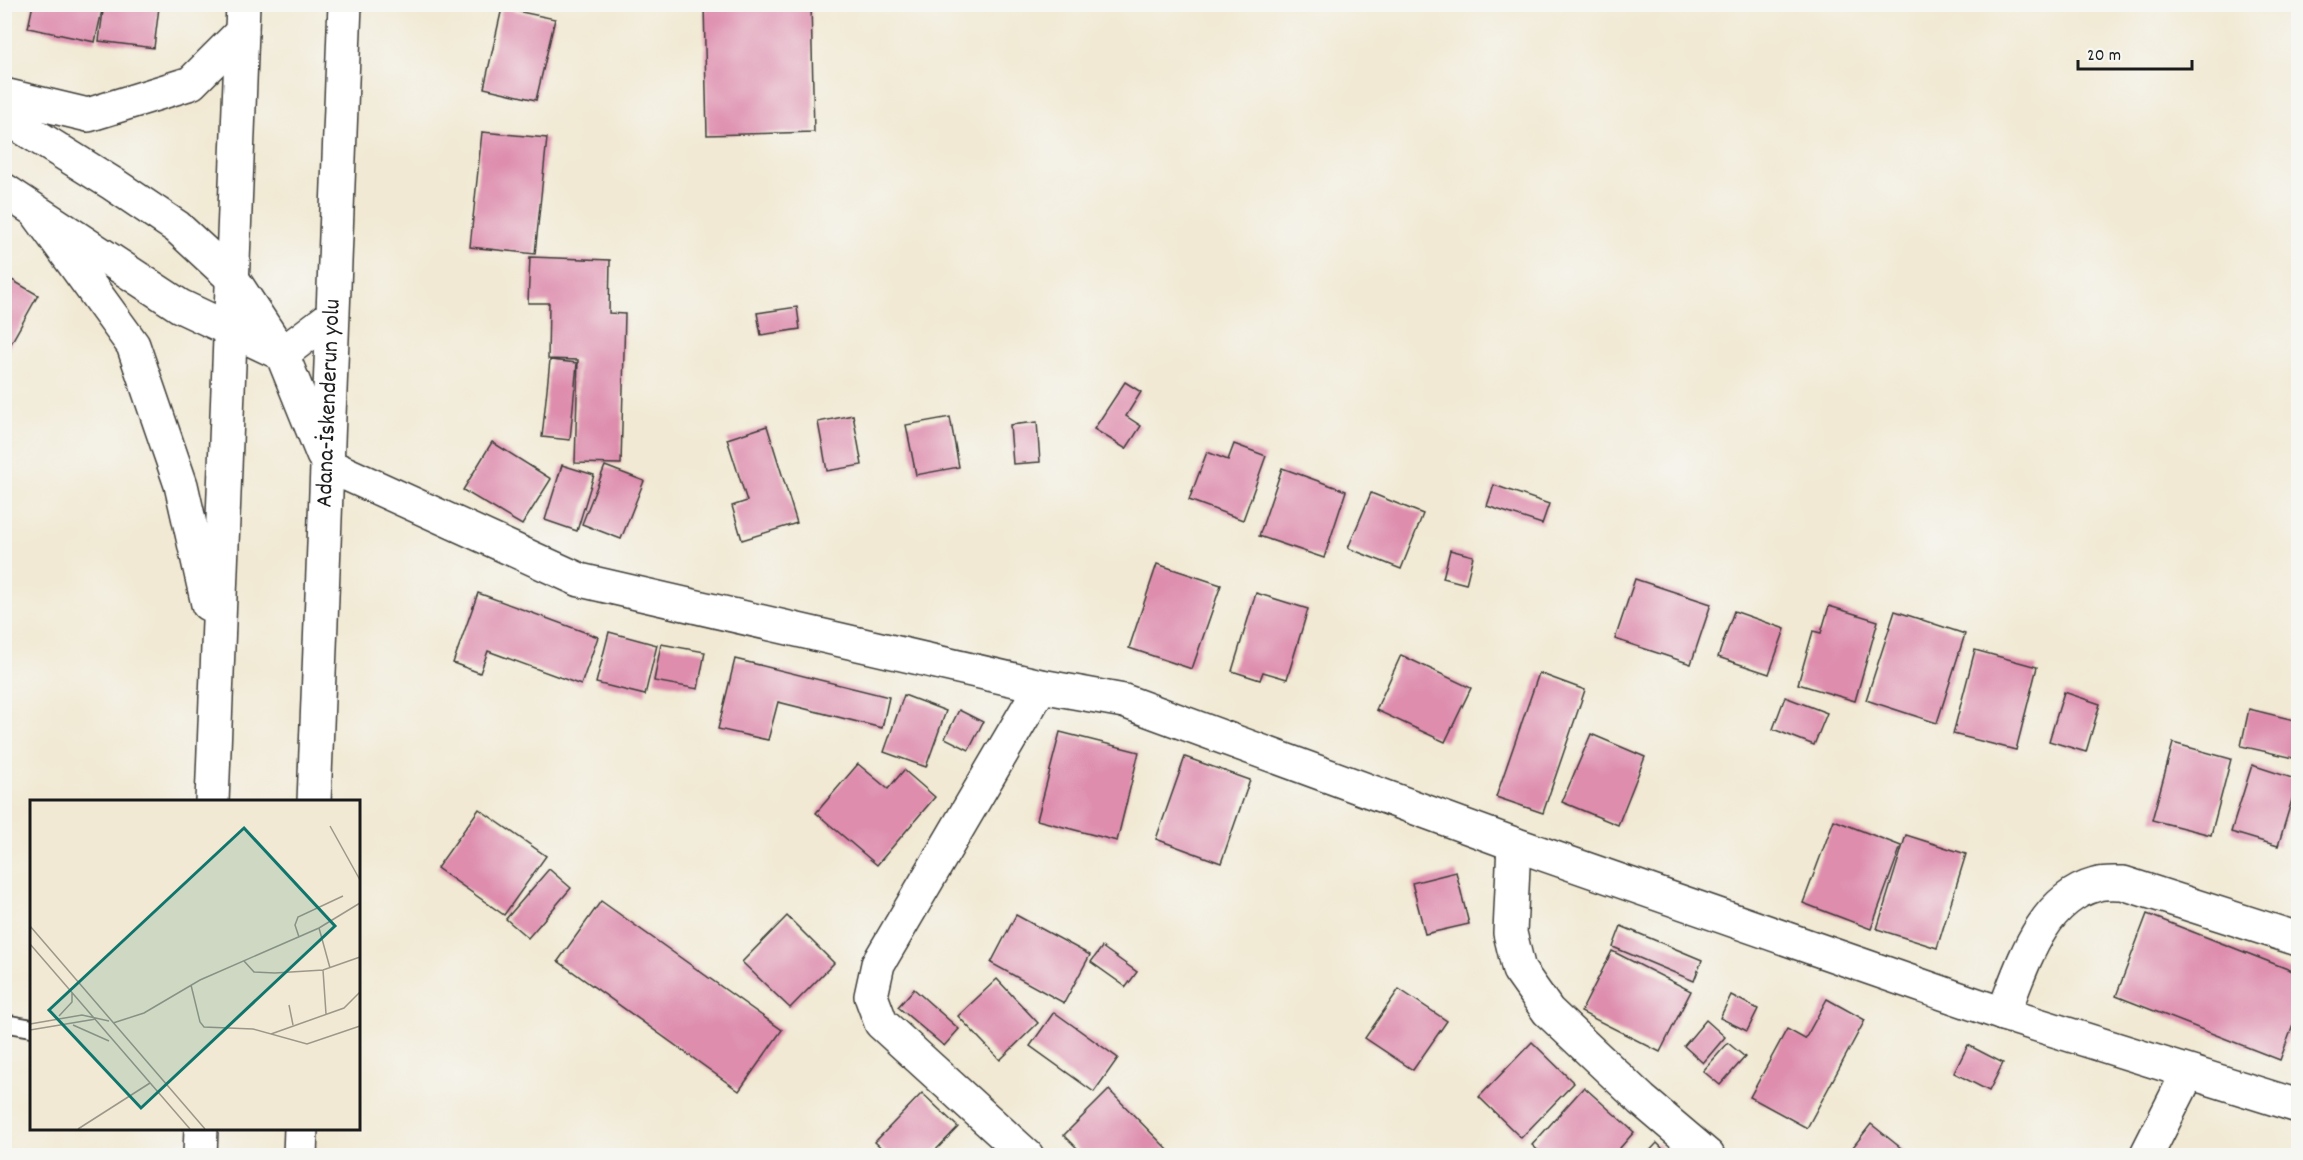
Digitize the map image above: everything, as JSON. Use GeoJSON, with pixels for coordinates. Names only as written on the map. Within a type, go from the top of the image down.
{"type":"FeatureCollection","features":[{"type":"Feature","properties":{"kind":"main road","name":"Adana-İskenderun yolu"},"geometry":{"type":"LineString","coordinates":[[314,800],[345,4]]}},
{"type":"Feature","properties":{"kind":"main road"},"geometry":{"type":"LineString","coordinates":[[4,95],[88,115],[190,83],[242,18]]}},
{"type":"Feature","properties":{"kind":"main road"},"geometry":{"type":"LineString","coordinates":[[212,800],[242,18]]}},
{"type":"Feature","properties":{"kind":"main road"},"geometry":{"type":"LineString","coordinates":[[4,116],[177,227],[232,278],[282,354],[327,465],[580,580],[1041,686],[1124,701],[1514,844],[2003,1014],[2298,1106]]}},
{"type":"Feature","properties":{"kind":"main road"},"geometry":{"type":"LineString","coordinates":[[4,190],[180,306],[282,354]]}},
{"type":"Feature","properties":{"kind":"main road"},"geometry":{"type":"LineString","coordinates":[[37,213],[133,345],[181,485],[218,648]]}},
{"type":"Feature","properties":{"kind":"main road"},"geometry":{"type":"LineString","coordinates":[[282,354],[332,316]]}},
{"type":"Feature","properties":{"kind":"main road"},"geometry":{"type":"LineString","coordinates":[[1027,1155],[881,1023],[871,996],[878,964],[1041,686]]}},
{"type":"Feature","properties":{"kind":"main road"},"geometry":{"type":"LineString","coordinates":[[1514,844],[1510,933],[1520,970],[1548,1011],[1642,1100],[1708,1155]]}},
{"type":"Feature","properties":{"kind":"main road"},"geometry":{"type":"LineString","coordinates":[[2003,1014],[2032,945],[2050,916],[2071,896],[2095,885],[2123,883],[2298,939]]}},
{"type":"Feature","properties":{"kind":"main road"},"geometry":{"type":"LineString","coordinates":[[2146,1155],[2188,1073]]}},
{"type":"Feature","properties":{"kind":"main road"},"geometry":{"type":"LineString","coordinates":[[200,1155],[201,1130]]}},
{"type":"Feature","properties":{"kind":"main road"},"geometry":{"type":"LineString","coordinates":[[300,1155],[301,1130]]}},
{"type":"Feature","properties":{"kind":"lane"},"geometry":{"type":"LineString","coordinates":[[4,1023],[30,1028]]}},
{"type":"Feature","properties":{"kind":"building"},"geometry":{"type":"Polygon","coordinates":[[[33,4],[103,6],[95,42],[28,28],[33,4]]]}},
{"type":"Feature","properties":{"kind":"building"},"geometry":{"type":"Polygon","coordinates":[[[104,4],[138,4],[159,7],[154,48],[99,41],[104,4]]]}},
{"type":"Feature","properties":{"kind":"building"},"geometry":{"type":"Polygon","coordinates":[[[704,4],[811,4],[814,132],[707,135],[704,4]]]}},
{"type":"Feature","properties":{"kind":"building"},"geometry":{"type":"Polygon","coordinates":[[[502,8],[555,19],[536,100],[484,88],[502,8]]]}},
{"type":"Feature","properties":{"kind":"building"},"geometry":{"type":"Polygon","coordinates":[[[482,132],[547,138],[535,254],[470,247],[482,132]]]}},
{"type":"Feature","properties":{"kind":"building"},"geometry":{"type":"Polygon","coordinates":[[[530,257],[610,260],[609,313],[625,314],[621,464],[575,463],[578,360],[548,359],[549,303],[528,303],[530,257]]]}},
{"type":"Feature","properties":{"kind":"building"},"geometry":{"type":"Polygon","coordinates":[[[5,276],[38,295],[5,354],[5,276]]]}},
{"type":"Feature","properties":{"kind":"building"},"geometry":{"type":"Polygon","coordinates":[[[797,307],[800,329],[761,335],[757,313],[797,307]]]}},
{"type":"Feature","properties":{"kind":"building"},"geometry":{"type":"Polygon","coordinates":[[[550,360],[577,363],[570,440],[542,437],[550,360]]]}},
{"type":"Feature","properties":{"kind":"building"},"geometry":{"type":"Polygon","coordinates":[[[1125,382],[1141,392],[1126,416],[1141,426],[1126,449],[1094,429],[1125,382]]]}},
{"type":"Feature","properties":{"kind":"building"},"geometry":{"type":"Polygon","coordinates":[[[853,415],[862,465],[827,471],[818,422],[853,415]]]}},
{"type":"Feature","properties":{"kind":"building"},"geometry":{"type":"Polygon","coordinates":[[[950,417],[959,467],[916,475],[906,425],[950,417]]]}},
{"type":"Feature","properties":{"kind":"building"},"geometry":{"type":"Polygon","coordinates":[[[1037,422],[1040,462],[1013,464],[1010,425],[1037,422]]]}},
{"type":"Feature","properties":{"kind":"building"},"geometry":{"type":"Polygon","coordinates":[[[767,426],[797,523],[742,540],[732,506],[747,501],[727,439],[767,426]]]}},
{"type":"Feature","properties":{"kind":"building"},"geometry":{"type":"Polygon","coordinates":[[[492,442],[551,479],[522,525],[463,490],[492,442]]]}},
{"type":"Feature","properties":{"kind":"building"},"geometry":{"type":"Polygon","coordinates":[[[1234,444],[1266,456],[1243,520],[1189,500],[1207,452],[1228,460],[1234,444]]]}},
{"type":"Feature","properties":{"kind":"building"},"geometry":{"type":"Polygon","coordinates":[[[562,465],[594,475],[577,531],[545,520],[562,465]]]}},
{"type":"Feature","properties":{"kind":"building"},"geometry":{"type":"Polygon","coordinates":[[[605,466],[644,481],[621,539],[582,524],[605,466]]]}},
{"type":"Feature","properties":{"kind":"building"},"geometry":{"type":"Polygon","coordinates":[[[1282,468],[1346,491],[1324,558],[1259,536],[1282,468]]]}},
{"type":"Feature","properties":{"kind":"building"},"geometry":{"type":"Polygon","coordinates":[[[1494,485],[1549,504],[1542,524],[1487,506],[1494,485]]]}},
{"type":"Feature","properties":{"kind":"building"},"geometry":{"type":"Polygon","coordinates":[[[1371,493],[1423,514],[1401,569],[1348,548],[1371,493]]]}},
{"type":"Feature","properties":{"kind":"building"},"geometry":{"type":"Polygon","coordinates":[[[1450,550],[1473,556],[1466,584],[1443,578],[1450,550]]]}},
{"type":"Feature","properties":{"kind":"building"},"geometry":{"type":"Polygon","coordinates":[[[1157,564],[1221,585],[1192,669],[1129,648],[1157,564]]]}},
{"type":"Feature","properties":{"kind":"building"},"geometry":{"type":"Polygon","coordinates":[[[1635,579],[1711,604],[1691,664],[1615,639],[1635,579]]]}},
{"type":"Feature","properties":{"kind":"building"},"geometry":{"type":"Polygon","coordinates":[[[478,593],[598,637],[581,685],[488,651],[480,673],[453,663],[478,593]]]}},
{"type":"Feature","properties":{"kind":"building"},"geometry":{"type":"Polygon","coordinates":[[[1256,593],[1308,609],[1287,679],[1263,672],[1260,680],[1232,671],[1256,593]]]}},
{"type":"Feature","properties":{"kind":"building"},"geometry":{"type":"Polygon","coordinates":[[[1829,606],[1878,621],[1855,701],[1798,684],[1813,631],[1821,633],[1829,606]]]}},
{"type":"Feature","properties":{"kind":"building"},"geometry":{"type":"Polygon","coordinates":[[[1734,611],[1785,629],[1769,674],[1718,657],[1734,611]]]}},
{"type":"Feature","properties":{"kind":"building"},"geometry":{"type":"Polygon","coordinates":[[[1895,611],[1965,634],[1937,723],[1866,700],[1895,611]]]}},
{"type":"Feature","properties":{"kind":"building"},"geometry":{"type":"Polygon","coordinates":[[[609,632],[657,645],[645,695],[596,683],[609,632]]]}},
{"type":"Feature","properties":{"kind":"building"},"geometry":{"type":"Polygon","coordinates":[[[661,644],[705,652],[698,689],[654,681],[661,644]]]}},
{"type":"Feature","properties":{"kind":"building"},"geometry":{"type":"Polygon","coordinates":[[[1975,650],[2037,667],[2016,750],[1953,734],[1975,650]]]}},
{"type":"Feature","properties":{"kind":"building"},"geometry":{"type":"Polygon","coordinates":[[[1401,655],[1471,688],[1445,742],[1376,710],[1401,655]]]}},
{"type":"Feature","properties":{"kind":"building"},"geometry":{"type":"Polygon","coordinates":[[[735,659],[889,697],[882,728],[778,702],[768,740],[718,729],[735,659]]]}},
{"type":"Feature","properties":{"kind":"building"},"geometry":{"type":"Polygon","coordinates":[[[1539,673],[1585,690],[1543,813],[1496,797],[1539,673]]]}},
{"type":"Feature","properties":{"kind":"building"},"geometry":{"type":"Polygon","coordinates":[[[2064,692],[2100,704],[2086,752],[2049,741],[2064,692]]]}},
{"type":"Feature","properties":{"kind":"building"},"geometry":{"type":"Polygon","coordinates":[[[904,695],[946,711],[926,767],[884,752],[904,695]]]}},
{"type":"Feature","properties":{"kind":"building"},"geometry":{"type":"Polygon","coordinates":[[[1785,697],[1827,713],[1814,745],[1773,729],[1785,697]]]}},
{"type":"Feature","properties":{"kind":"building"},"geometry":{"type":"Polygon","coordinates":[[[2249,709],[2298,721],[2298,759],[2241,746],[2249,709]]]}},
{"type":"Feature","properties":{"kind":"building"},"geometry":{"type":"Polygon","coordinates":[[[959,710],[983,722],[969,750],[945,738],[959,710]]]}},
{"type":"Feature","properties":{"kind":"building"},"geometry":{"type":"Polygon","coordinates":[[[1060,732],[1139,752],[1117,841],[1037,820],[1060,732]]]}},
{"type":"Feature","properties":{"kind":"building"},"geometry":{"type":"Polygon","coordinates":[[[1591,734],[1645,757],[1618,825],[1562,802],[1591,734]]]}},
{"type":"Feature","properties":{"kind":"building"},"geometry":{"type":"Polygon","coordinates":[[[2173,743],[2231,759],[2211,835],[2152,820],[2173,743]]]}},
{"type":"Feature","properties":{"kind":"building"},"geometry":{"type":"Polygon","coordinates":[[[1185,757],[1250,780],[1221,863],[1156,839],[1185,757]]]}},
{"type":"Feature","properties":{"kind":"building"},"geometry":{"type":"Polygon","coordinates":[[[858,764],[888,789],[904,770],[935,797],[877,865],[816,813],[858,764]]]}},
{"type":"Feature","properties":{"kind":"building"},"geometry":{"type":"Polygon","coordinates":[[[2252,765],[2298,780],[2278,846],[2231,832],[2252,765]]]}},
{"type":"Feature","properties":{"kind":"building"},"geometry":{"type":"Polygon","coordinates":[[[479,809],[546,856],[504,915],[437,868],[479,809]]]}},
{"type":"Feature","properties":{"kind":"building"},"geometry":{"type":"Polygon","coordinates":[[[1834,820],[1901,846],[1871,929],[1803,903],[1834,820]]]}},
{"type":"Feature","properties":{"kind":"building"},"geometry":{"type":"Polygon","coordinates":[[[1906,835],[1966,854],[1937,948],[1877,929],[1906,835]]]}},
{"type":"Feature","properties":{"kind":"building"},"geometry":{"type":"Polygon","coordinates":[[[549,869],[571,888],[528,938],[506,919],[549,869]]]}},
{"type":"Feature","properties":{"kind":"building"},"geometry":{"type":"Polygon","coordinates":[[[1456,872],[1469,924],[1425,934],[1412,883],[1456,872]]]}},
{"type":"Feature","properties":{"kind":"building"},"geometry":{"type":"Polygon","coordinates":[[[601,901],[782,1030],[739,1091],[558,961],[601,901]]]}},
{"type":"Feature","properties":{"kind":"building"},"geometry":{"type":"Polygon","coordinates":[[[2147,914],[2298,973],[2298,1012],[2280,1060],[2116,996],[2147,914]]]}},
{"type":"Feature","properties":{"kind":"building"},"geometry":{"type":"Polygon","coordinates":[[[1016,915],[1090,955],[1064,1003],[991,963],[1016,915]]]}},
{"type":"Feature","properties":{"kind":"building"},"geometry":{"type":"Polygon","coordinates":[[[787,916],[834,963],[790,1008],[742,962],[787,916]]]}},
{"type":"Feature","properties":{"kind":"building"},"geometry":{"type":"Polygon","coordinates":[[[1621,926],[1702,960],[1694,981],[1613,947],[1621,926]]]}},
{"type":"Feature","properties":{"kind":"building"},"geometry":{"type":"Polygon","coordinates":[[[1102,947],[1137,972],[1126,987],[1091,962],[1102,947]]]}},
{"type":"Feature","properties":{"kind":"building"},"geometry":{"type":"Polygon","coordinates":[[[1612,951],[1691,991],[1660,1052],[1581,1012],[1612,951]]]}},
{"type":"Feature","properties":{"kind":"building"},"geometry":{"type":"Polygon","coordinates":[[[997,979],[1038,1023],[1000,1060],[958,1016],[997,979]]]}},
{"type":"Feature","properties":{"kind":"building"},"geometry":{"type":"Polygon","coordinates":[[[914,989],[959,1029],[944,1046],[898,1007],[914,989]]]}},
{"type":"Feature","properties":{"kind":"building"},"geometry":{"type":"Polygon","coordinates":[[[1399,989],[1447,1021],[1413,1070],[1365,1038],[1399,989]]]}},
{"type":"Feature","properties":{"kind":"building"},"geometry":{"type":"Polygon","coordinates":[[[1731,995],[1758,1009],[1747,1031],[1720,1018],[1731,995]]]}},
{"type":"Feature","properties":{"kind":"building"},"geometry":{"type":"Polygon","coordinates":[[[1827,999],[1865,1020],[1807,1128],[1750,1097],[1787,1029],[1805,1039],[1827,999]]]}},
{"type":"Feature","properties":{"kind":"building"},"geometry":{"type":"Polygon","coordinates":[[[1054,1012],[1118,1058],[1094,1092],[1030,1046],[1054,1012]]]}},
{"type":"Feature","properties":{"kind":"building"},"geometry":{"type":"Polygon","coordinates":[[[1706,1020],[1725,1037],[1703,1063],[1684,1046],[1706,1020]]]}},
{"type":"Feature","properties":{"kind":"building"},"geometry":{"type":"Polygon","coordinates":[[[1532,1042],[1574,1083],[1521,1138],[1479,1097],[1532,1042]]]}},
{"type":"Feature","properties":{"kind":"building"},"geometry":{"type":"Polygon","coordinates":[[[1728,1043],[1745,1057],[1720,1085],[1703,1071],[1728,1043]]]}},
{"type":"Feature","properties":{"kind":"building"},"geometry":{"type":"Polygon","coordinates":[[[1968,1045],[2003,1063],[1989,1091],[1954,1073],[1968,1045]]]}},
{"type":"Feature","properties":{"kind":"building"},"geometry":{"type":"Polygon","coordinates":[[[1584,1087],[1634,1132],[1613,1156],[1544,1156],[1532,1145],[1584,1087]]]}},
{"type":"Feature","properties":{"kind":"building"},"geometry":{"type":"Polygon","coordinates":[[[1109,1090],[1170,1152],[1166,1156],[1085,1156],[1064,1135],[1109,1090]]]}},
{"type":"Feature","properties":{"kind":"building"},"geometry":{"type":"Polygon","coordinates":[[[922,1093],[958,1127],[930,1156],[890,1156],[875,1142],[922,1093]]]}},
{"type":"Feature","properties":{"kind":"building"},"geometry":{"type":"Polygon","coordinates":[[[1871,1124],[1911,1156],[1846,1156],[1871,1124]]]}},
{"type":"Feature","properties":{"kind":"building"},"geometry":{"type":"Polygon","coordinates":[[[1657,1143],[1670,1156],[1645,1156],[1657,1143]]]}}]}
